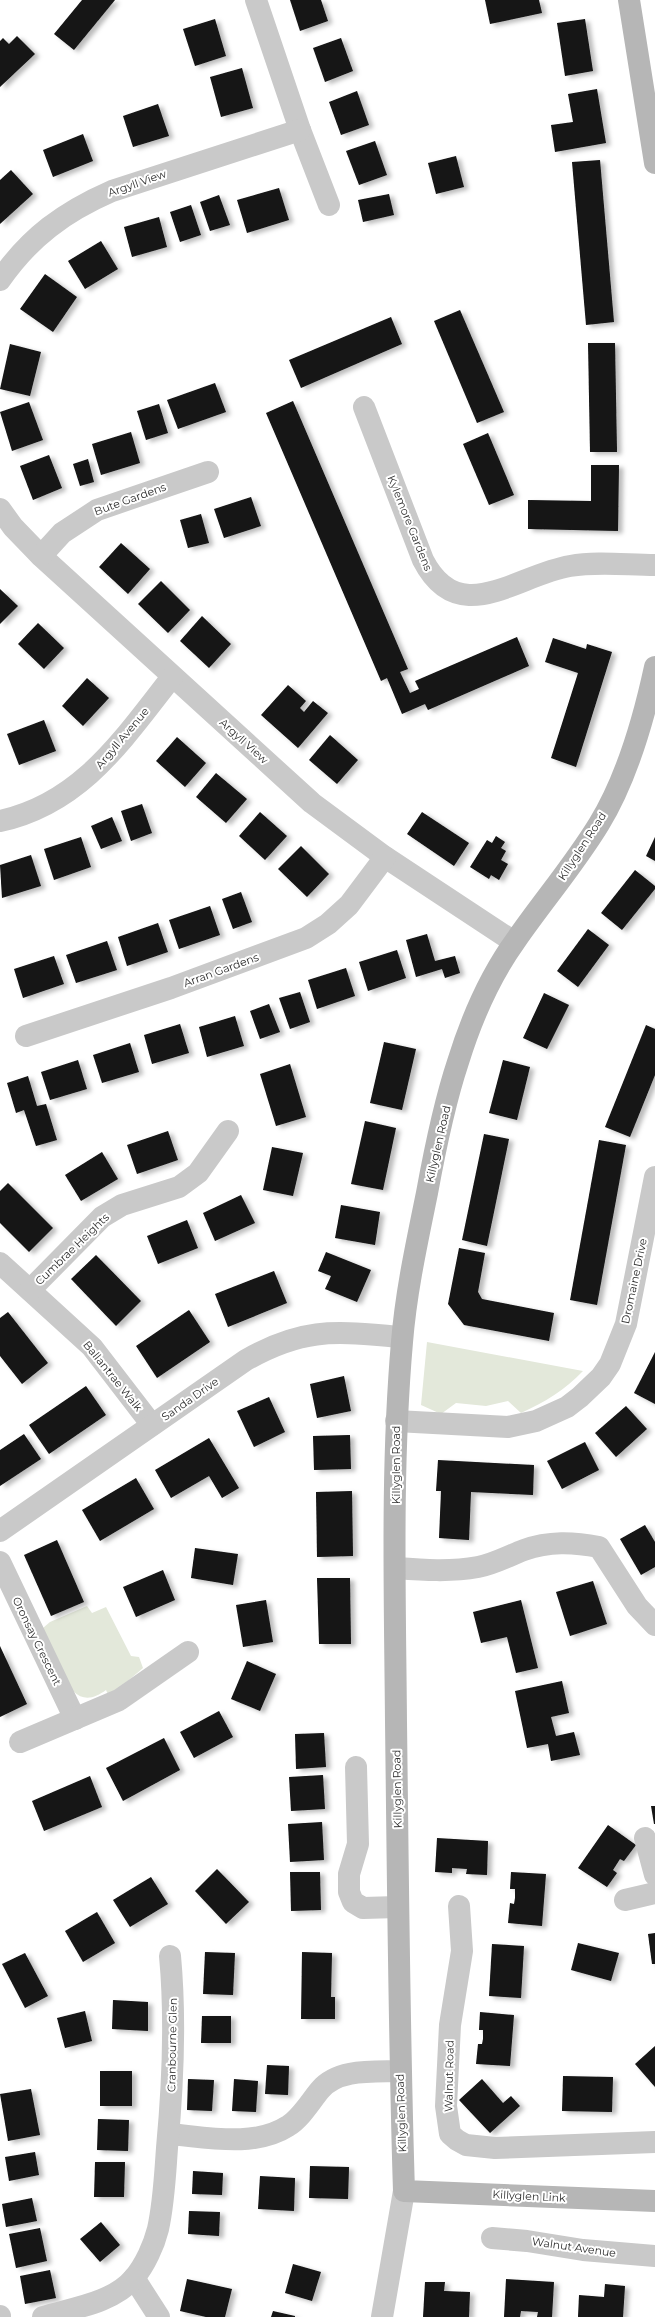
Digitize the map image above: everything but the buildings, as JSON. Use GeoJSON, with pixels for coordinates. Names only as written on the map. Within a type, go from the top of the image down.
{"type":"FeatureCollection","features":[{"type":"Feature","properties":{"kind":"street"},"geometry":{"type":"LineString","coordinates":[[256,0],[300,130],[329,205]]}},
{"type":"Feature","properties":{"kind":"street"},"geometry":{"type":"LineString","coordinates":[[628,0],[655,163]]}},
{"type":"Feature","properties":{"kind":"street","name":"Argyll View"},"geometry":{"type":"LineString","coordinates":[[0,280],[16,257],[34,238],[88,201],[112,191],[300,130]]}},
{"type":"Feature","properties":{"kind":"street","name":"Kylemore Gardens"},"geometry":{"type":"LineString","coordinates":[[364,407],[423,560],[438,583],[452,592],[468,595],[484,595],[547,572],[571,565],[655,565]]}},
{"type":"Feature","properties":{"kind":"street","name":"Bute Gardens"},"geometry":{"type":"LineString","coordinates":[[41,556],[67,528],[97,510],[208,472]]}},
{"type":"Feature","properties":{"kind":"street","name":"Argyll View"},"geometry":{"type":"LineString","coordinates":[[0,509],[13,527],[41,556],[312,803],[385,857],[514,942]]}},
{"type":"Feature","properties":{"kind":"street","name":"Killyglen Road"},"geometry":{"type":"LineString","coordinates":[[382,2317],[404,2191],[400,2071],[398,1907],[396,1421],[402,1337],[413,1264],[433,1162],[457,1064],[474,1017],[514,942],[576,860],[602,820],[622,775],[642,717],[655,667]]}},
{"type":"Feature","properties":{"kind":"street","name":"Argyll Avenue"},"geometry":{"type":"LineString","coordinates":[[0,821],[27,814],[48,805],[80,783],[116,748],[172,676]]}},
{"type":"Feature","properties":{"kind":"street","name":"Arran Gardens"},"geometry":{"type":"LineString","coordinates":[[26,1036],[170,988],[306,938],[328,924],[349,905],[385,857]]}},
{"type":"Feature","properties":{"kind":"street","name":"Cumbrae Heights"},"geometry":{"type":"LineString","coordinates":[[30,1290],[102,1217],[122,1205],[179,1187],[198,1173],[228,1131]]}},
{"type":"Feature","properties":{"kind":"street","name":"Dromaine Drive"},"geometry":{"type":"LineString","coordinates":[[396,1421],[508,1428],[536,1421],[567,1407],[601,1377],[610,1364],[626,1324],[647,1259],[655,1178]]}},
{"type":"Feature","properties":{"kind":"street","name":"Ballantrae Walk"},"geometry":{"type":"LineString","coordinates":[[0,1263],[92,1347],[152,1425]]}},
{"type":"Feature","properties":{"kind":"street","name":"Sanda Drive"},"geometry":{"type":"LineString","coordinates":[[0,1531],[246,1360],[286,1340],[323,1333],[402,1337]]}},
{"type":"Feature","properties":{"kind":"street"},"geometry":{"type":"LineString","coordinates":[[396,1568],[458,1570],[478,1567],[504,1559],[524,1550],[566,1542],[599,1547],[637,1606],[655,1625]]}},
{"type":"Feature","properties":{"kind":"street","name":"Oronsay Crescent"},"geometry":{"type":"LineString","coordinates":[[0,1562],[75,1719]]}},
{"type":"Feature","properties":{"kind":"street"},"geometry":{"type":"LineString","coordinates":[[20,1742],[119,1700],[188,1652]]}},
{"type":"Feature","properties":{"kind":"street"},"geometry":{"type":"LineString","coordinates":[[356,1767],[358,1844],[349,1874],[349,1892],[354,1902],[363,1908],[398,1907]]}},
{"type":"Feature","properties":{"kind":"street"},"geometry":{"type":"LineString","coordinates":[[645,1838],[655,1875]]}},
{"type":"Feature","properties":{"kind":"street"},"geometry":{"type":"LineString","coordinates":[[625,1900],[655,1893]]}},
{"type":"Feature","properties":{"kind":"street","name":"Walnut Road"},"geometry":{"type":"LineString","coordinates":[[459,1906],[462,1951],[450,2026],[446,2106],[450,2134],[466,2145],[495,2148],[655,2142]]}},
{"type":"Feature","properties":{"kind":"street","name":"Cranbourne Glen"},"geometry":{"type":"LineString","coordinates":[[43,2317],[113,2295],[134,2278],[152,2248],[158,2229],[163,2197],[168,2134],[174,2005],[170,1956]]}},
{"type":"Feature","properties":{"kind":"street"},"geometry":{"type":"LineString","coordinates":[[168,2134],[226,2139],[257,2137],[274,2133],[288,2126],[301,2115],[321,2088],[337,2078],[369,2072],[400,2071]]}},
{"type":"Feature","properties":{"kind":"street","name":"Killyglen Link"},"geometry":{"type":"LineString","coordinates":[[404,2191],[655,2201]]}},
{"type":"Feature","properties":{"kind":"street","name":"Walnut Avenue"},"geometry":{"type":"LineString","coordinates":[[492,2238],[527,2241],[583,2250],[655,2256]]}},
{"type":"Feature","properties":{"kind":"street"},"geometry":{"type":"LineString","coordinates":[[134,2278],[159,2317]]}},
{"type":"Feature","properties":{"kind":"shaded area"},"geometry":{"type":"Polygon","coordinates":[[[427,1342],[583,1371],[554,1395],[521,1413],[508,1401],[486,1406],[456,1403],[441,1414],[421,1405],[427,1342]]]}},
{"type":"Feature","properties":{"kind":"shaded area"},"geometry":{"type":"Polygon","coordinates":[[[87,1606],[92,1613],[106,1607],[131,1656],[139,1657],[143,1668],[109,1697],[106,1690],[90,1698],[81,1697],[73,1691],[43,1628],[50,1622],[87,1606]]]}}]}
